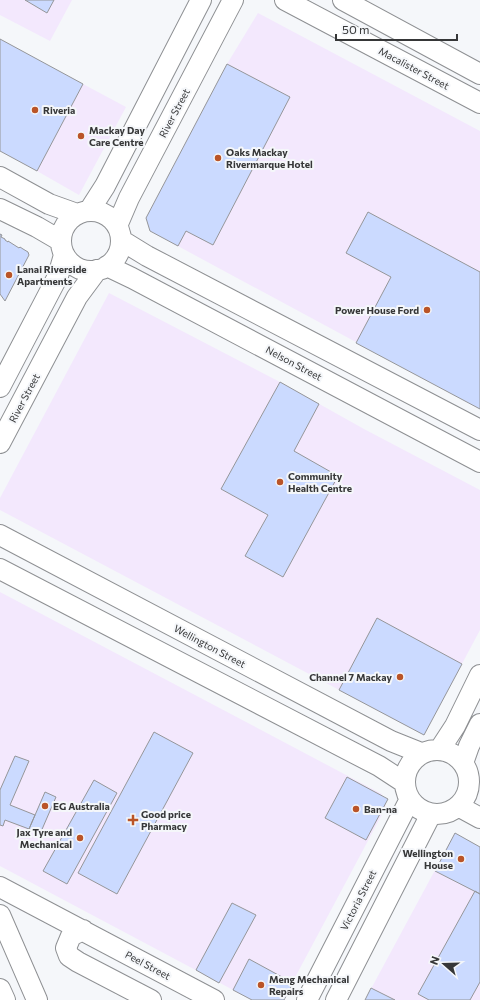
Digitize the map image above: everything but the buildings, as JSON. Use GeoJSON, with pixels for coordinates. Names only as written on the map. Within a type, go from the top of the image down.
{"type":"FeatureCollection","features":[{"type":"Feature","properties":{"kind":"street"},"geometry":{"type":"LineString","coordinates":[[0,386],[58,276],[62,248],[62,233],[65,226],[70,219],[83,212],[105,186],[201,0]]}},
{"type":"Feature","properties":{"kind":"street","name":"River Street"},"geometry":{"type":"LineString","coordinates":[[119,233],[129,198],[233,0]]}},
{"type":"Feature","properties":{"kind":"street","name":"Macalister Street"},"geometry":{"type":"LineString","coordinates":[[285,0],[480,103]]}},
{"type":"Feature","properties":{"kind":"street"},"geometry":{"type":"LineString","coordinates":[[343,0],[480,74]]}},
{"type":"Feature","properties":{"kind":"street"},"geometry":{"type":"LineString","coordinates":[[0,177],[49,204],[83,212],[98,212],[105,215],[112,219],[119,233],[147,256],[480,431],[474,458]]}},
{"type":"Feature","properties":{"kind":"street"},"geometry":{"type":"LineString","coordinates":[[0,208],[37,227],[62,248],[70,263],[87,271],[102,268],[115,259],[119,250],[119,233]]}},
{"type":"Feature","properties":{"kind":"street","name":"River Street"},"geometry":{"type":"LineString","coordinates":[[0,443],[77,297],[102,268]]}},
{"type":"Feature","properties":{"kind":"street","name":"Nelson Street"},"geometry":{"type":"LineString","coordinates":[[102,268],[132,278],[474,458]]}},
{"type":"Feature","properties":{"kind":"street","name":"Wellington Street"},"geometry":{"type":"LineString","coordinates":[[0,535],[385,738],[421,753]]}},
{"type":"Feature","properties":{"kind":"street"},"geometry":{"type":"LineString","coordinates":[[0,569],[379,766],[407,791],[416,806],[431,814],[440,814],[450,811],[458,806],[466,794],[471,776],[473,737],[480,724]]}},
{"type":"Feature","properties":{"kind":"street"},"geometry":{"type":"LineString","coordinates":[[440,749],[455,726],[480,676]]}},
{"type":"Feature","properties":{"kind":"street"},"geometry":{"type":"LineString","coordinates":[[407,791],[405,775],[408,766],[421,753],[430,750],[440,749],[457,756],[471,776]]}},
{"type":"Feature","properties":{"kind":"street","name":"Victoria Street"},"geometry":{"type":"LineString","coordinates":[[307,1000],[407,791]]}},
{"type":"Feature","properties":{"kind":"street"},"geometry":{"type":"LineString","coordinates":[[458,806],[480,818]]}},
{"type":"Feature","properties":{"kind":"street"},"geometry":{"type":"LineString","coordinates":[[336,1000],[431,814]]}},
{"type":"Feature","properties":{"kind":"street","name":"Peel Street"},"geometry":{"type":"LineString","coordinates":[[0,887],[214,1000]]}},
{"type":"Feature","properties":{"kind":"street"},"geometry":{"type":"LineString","coordinates":[[0,915],[37,1000]]}},
{"type":"Feature","properties":{"kind":"street"},"geometry":{"type":"LineString","coordinates":[[83,930],[71,936],[66,948],[69,956],[151,1000]]}},
{"type":"Feature","properties":{"kind":"street"},"geometry":{"type":"LineString","coordinates":[[0,989],[5,1000]]}},
{"type":"Feature","properties":{"kind":"shaded area"},"geometry":{"type":"Polygon","coordinates":[[[0,0],[72,0],[50,41],[0,15],[0,0]]]}},
{"type":"Feature","properties":{"kind":"shaded area"},"geometry":{"type":"Polygon","coordinates":[[[258,13],[480,131],[480,409],[150,231],[146,218],[227,64],[258,13]]]}},
{"type":"Feature","properties":{"kind":"shaded area"},"geometry":{"type":"Polygon","coordinates":[[[83,84],[126,107],[79,195],[37,171],[83,84]]]}},
{"type":"Feature","properties":{"kind":"shaded area"},"geometry":{"type":"Polygon","coordinates":[[[109,293],[280,382],[364,429],[480,490],[480,630],[424,735],[0,510],[0,498],[109,293]]]}},
{"type":"Feature","properties":{"kind":"shaded area"},"geometry":{"type":"Polygon","coordinates":[[[0,592],[382,794],[386,807],[283,1000],[252,1000],[0,866],[0,592]]]}},
{"type":"Feature","properties":{"kind":"shaded area"},"geometry":{"type":"Polygon","coordinates":[[[455,833],[480,847],[480,1000],[365,1000],[455,833]]]}},
{"type":"Feature","properties":{"kind":"place","name":"Riveria"},"geometry":{"type":"Point","coordinates":[35,110]}},
{"type":"Feature","properties":{"kind":"place","name":"Mackay Day Care Centre"},"geometry":{"type":"Point","coordinates":[81,136]}},
{"type":"Feature","properties":{"kind":"place","name":"Oaks Mackay Rivermarque Hotel"},"geometry":{"type":"Point","coordinates":[218,158]}},
{"type":"Feature","properties":{"kind":"place","name":"Lanai Riverside Apartments"},"geometry":{"type":"Point","coordinates":[9,275]}},
{"type":"Feature","properties":{"kind":"place","name":"Power House Ford"},"geometry":{"type":"Point","coordinates":[427,310]}},
{"type":"Feature","properties":{"kind":"place","name":"Community Health Centre"},"geometry":{"type":"Point","coordinates":[280,482]}},
{"type":"Feature","properties":{"kind":"place","name":"Channel 7 Mackay"},"geometry":{"type":"Point","coordinates":[400,677]}},
{"type":"Feature","properties":{"kind":"place","name":"EG Australia"},"geometry":{"type":"Point","coordinates":[45,806]}},
{"type":"Feature","properties":{"kind":"place","name":"Ban-na"},"geometry":{"type":"Point","coordinates":[356,809]}},
{"type":"Feature","properties":{"kind":"place","name":"Good price Pharmacy"},"geometry":{"type":"Point","coordinates":[133,820]}},
{"type":"Feature","properties":{"kind":"place","name":"Jax Tyre and Mechanical"},"geometry":{"type":"Point","coordinates":[80,838]}},
{"type":"Feature","properties":{"kind":"place","name":"Wellington House"},"geometry":{"type":"Point","coordinates":[461,859]}},
{"type":"Feature","properties":{"kind":"place","name":"Meng Mechanical Repairs"},"geometry":{"type":"Point","coordinates":[261,985]}}]}
